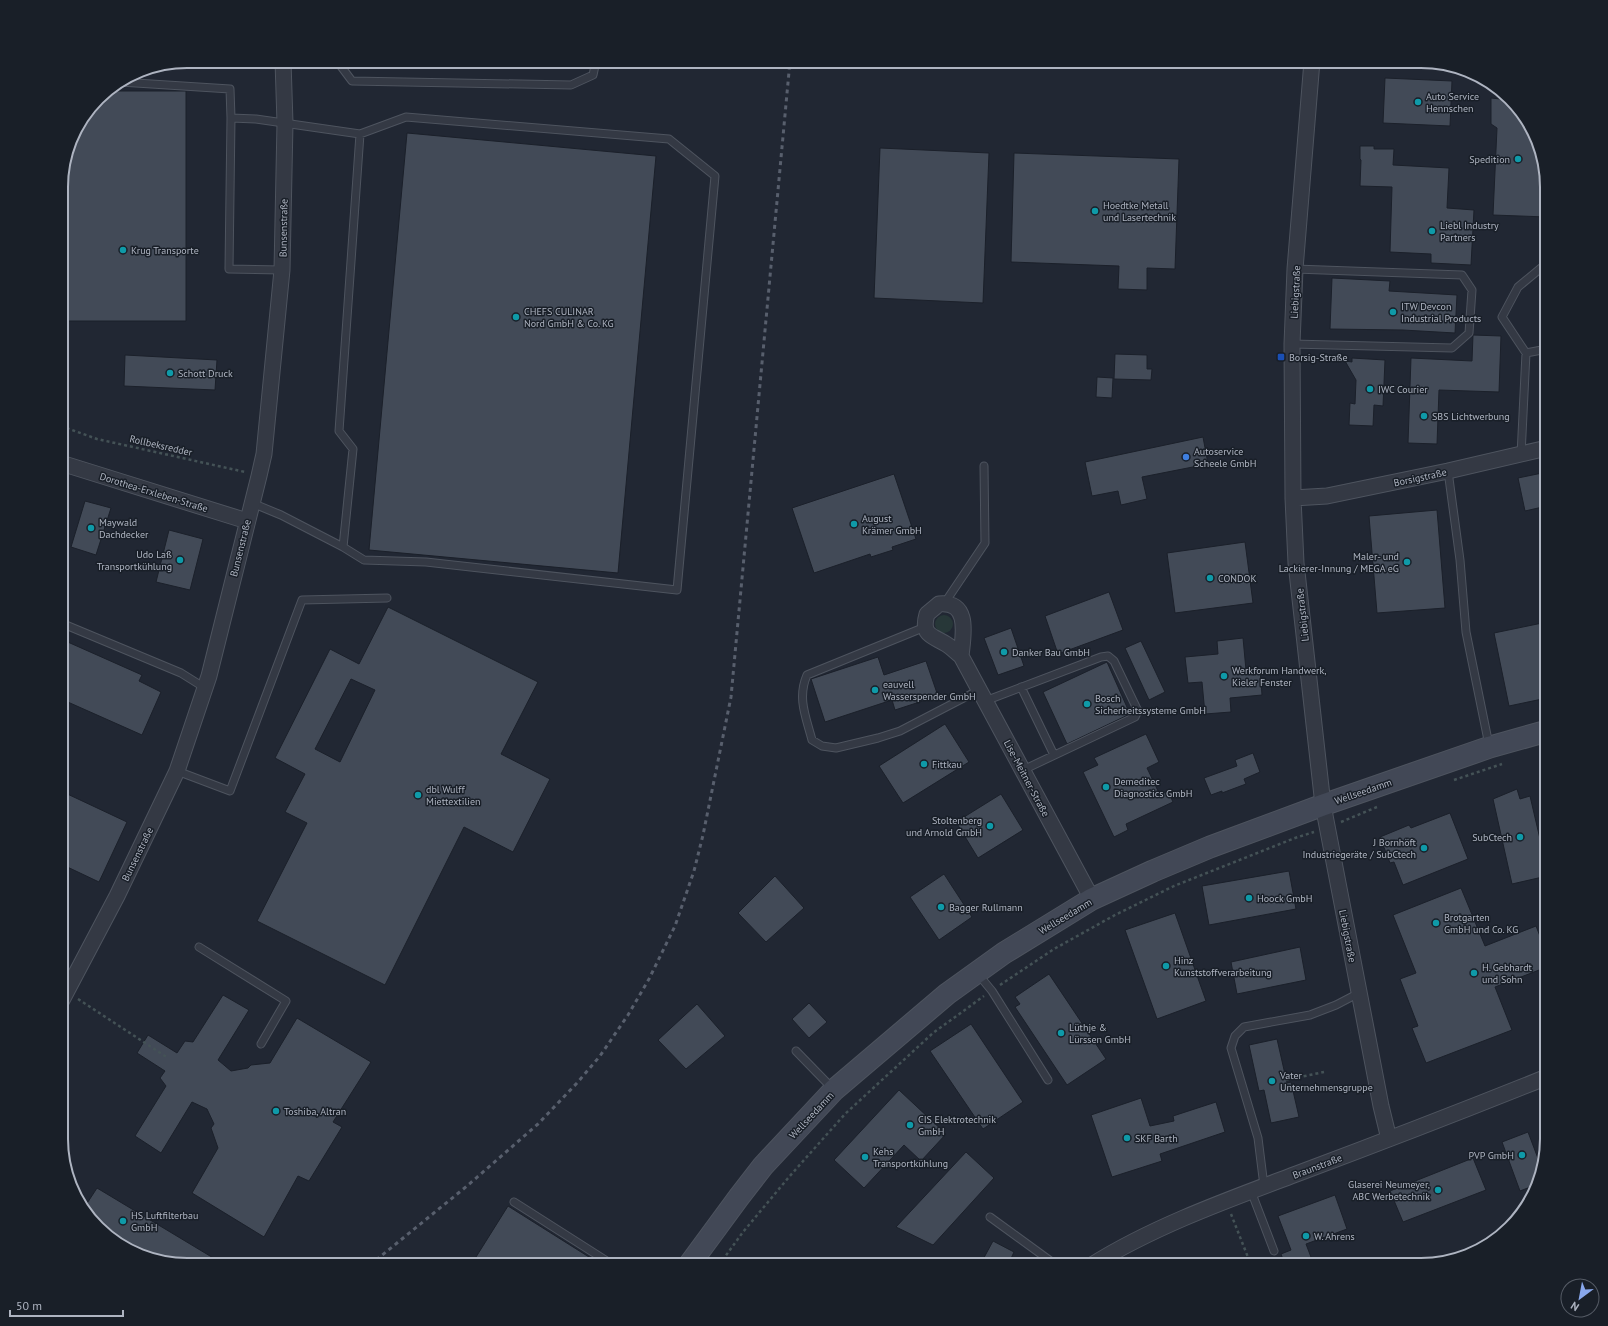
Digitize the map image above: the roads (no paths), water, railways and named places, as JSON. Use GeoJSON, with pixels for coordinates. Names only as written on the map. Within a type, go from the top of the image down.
{"type":"FeatureCollection","features":[{"type":"Feature","properties":{"kind":"main road","name":"Wellseedamm"},"geometry":{"type":"LineString","coordinates":[[694,1258],[763,1166],[834,1090],[947,994],[1004,953],[1092,899],[1210,847],[1323,805],[1490,747],[1540,733]]}},
{"type":"Feature","properties":{"kind":"street","name":"Bunsenstraße"},"geometry":{"type":"LineString","coordinates":[[68,985],[117,896],[177,771],[209,676],[259,476],[264,454],[282,270],[285,123],[283,68]]}},
{"type":"Feature","properties":{"kind":"street","name":"Liebigstraße"},"geometry":{"type":"LineString","coordinates":[[1311,68],[1295,269],[1292,344],[1293,498],[1296,563],[1323,805],[1381,1106],[1389,1139]]}},
{"type":"Feature","properties":{"kind":"street","name":"Borsigstraße"},"geometry":{"type":"LineString","coordinates":[[1293,498],[1327,496],[1540,450]]}},
{"type":"Feature","properties":{"kind":"street","name":"Dorothea-Erxleben-Straße"},"geometry":{"type":"LineString","coordinates":[[68,465],[247,521]]}},
{"type":"Feature","properties":{"kind":"street"},"geometry":{"type":"LineString","coordinates":[[925,627],[927,614],[939,604],[952,605],[960,611],[964,620],[961,656]]}},
{"type":"Feature","properties":{"kind":"street","name":"Lise-Meitner-Straße"},"geometry":{"type":"LineString","coordinates":[[925,627],[930,636],[945,644],[961,656],[1092,899]]}},
{"type":"Feature","properties":{"kind":"street","name":"Braunstraße"},"geometry":{"type":"LineString","coordinates":[[1103,1258],[1120,1247],[1226,1201],[1540,1080]]}},
{"type":"Feature","properties":{"kind":"lane"},"geometry":{"type":"LineString","coordinates":[[342,68],[352,81],[571,85],[593,74],[594,68]]}},
{"type":"Feature","properties":{"kind":"lane"},"geometry":{"type":"LineString","coordinates":[[130,83],[230,88],[229,269],[282,270]]}},
{"type":"Feature","properties":{"kind":"lane"},"geometry":{"type":"LineString","coordinates":[[231,118],[256,119],[360,134],[406,117],[669,139],[715,176],[677,590],[426,562],[364,560],[343,547],[281,515],[252,503]]}},
{"type":"Feature","properties":{"kind":"lane"},"geometry":{"type":"LineString","coordinates":[[343,547],[353,449],[338,431],[360,134]]}},
{"type":"Feature","properties":{"kind":"lane"},"geometry":{"type":"LineString","coordinates":[[1292,344],[1452,348],[1469,334],[1472,290],[1462,275],[1295,269]]}},
{"type":"Feature","properties":{"kind":"lane"},"geometry":{"type":"LineString","coordinates":[[1521,455],[1526,353],[1502,316],[1518,287],[1540,269]]}},
{"type":"Feature","properties":{"kind":"lane"},"geometry":{"type":"LineString","coordinates":[[1526,353],[1540,350]]}},
{"type":"Feature","properties":{"kind":"lane"},"geometry":{"type":"LineString","coordinates":[[944,604],[985,543],[984,466]]}},
{"type":"Feature","properties":{"kind":"lane"},"geometry":{"type":"LineString","coordinates":[[1448,471],[1460,560],[1466,632],[1490,747]]}},
{"type":"Feature","properties":{"kind":"lane"},"geometry":{"type":"LineString","coordinates":[[177,771],[230,791],[302,600],[387,598]]}},
{"type":"Feature","properties":{"kind":"lane"},"geometry":{"type":"LineString","coordinates":[[68,626],[180,673],[205,688]]}},
{"type":"Feature","properties":{"kind":"lane"},"geometry":{"type":"LineString","coordinates":[[925,627],[808,675],[803,686],[802,706],[812,740],[822,746],[836,748],[878,738],[900,731],[982,695],[1021,688],[1108,656],[1114,661],[1118,668],[1138,711],[1135,717],[1022,770]]}},
{"type":"Feature","properties":{"kind":"lane"},"geometry":{"type":"LineString","coordinates":[[1021,688],[1054,755]]}},
{"type":"Feature","properties":{"kind":"lane"},"geometry":{"type":"LineString","coordinates":[[200,947],[286,1001],[261,1044]]}},
{"type":"Feature","properties":{"kind":"lane"},"geometry":{"type":"LineString","coordinates":[[977,972],[992,991],[1048,1080]]}},
{"type":"Feature","properties":{"kind":"lane"},"geometry":{"type":"LineString","coordinates":[[1274,1251],[1257,1189],[1258,1138],[1231,1048],[1235,1036],[1244,1027],[1310,1015],[1336,1005],[1359,993]]}},
{"type":"Feature","properties":{"kind":"lane"},"geometry":{"type":"LineString","coordinates":[[796,1051],[834,1090]]}},
{"type":"Feature","properties":{"kind":"lane"},"geometry":{"type":"LineString","coordinates":[[514,1202],[602,1258]]}},
{"type":"Feature","properties":{"kind":"lane"},"geometry":{"type":"LineString","coordinates":[[990,1217],[1046,1258]]}},
{"type":"Feature","properties":{"kind":"railway"},"geometry":{"type":"LineString","coordinates":[[379,1258],[467,1186],[538,1124],[600,1056],[628,1015],[649,979],[675,926],[694,871],[703,835],[731,697],[789,68]]}},
{"type":"Feature","properties":{"kind":"place","name":"Auto Service Hennschen"},"geometry":{"type":"Point","coordinates":[1418,102]}},
{"type":"Feature","properties":{"kind":"place","name":"Spedition"},"geometry":{"type":"Point","coordinates":[1518,159]}},
{"type":"Feature","properties":{"kind":"place","name":"Hoedtke Metall und Lasertechnik"},"geometry":{"type":"Point","coordinates":[1095,211]}},
{"type":"Feature","properties":{"kind":"place","name":"Liebl Industry Partners"},"geometry":{"type":"Point","coordinates":[1432,231]}},
{"type":"Feature","properties":{"kind":"place","name":"Krug Transporte"},"geometry":{"type":"Point","coordinates":[123,250]}},
{"type":"Feature","properties":{"kind":"place","name":"ITW Devcon Industrial Products"},"geometry":{"type":"Point","coordinates":[1393,312]}},
{"type":"Feature","properties":{"kind":"place","name":"CHEFS CULINAR Nord GmbH & Co. KG"},"geometry":{"type":"Point","coordinates":[516,317]}},
{"type":"Feature","properties":{"kind":"place","name":"Borsig-Straße"},"geometry":{"type":"Point","coordinates":[1281,357]}},
{"type":"Feature","properties":{"kind":"place","name":"Schott Druck"},"geometry":{"type":"Point","coordinates":[170,373]}},
{"type":"Feature","properties":{"kind":"place","name":"IWC Courier"},"geometry":{"type":"Point","coordinates":[1370,389]}},
{"type":"Feature","properties":{"kind":"place","name":"SBS Lichtwerbung"},"geometry":{"type":"Point","coordinates":[1424,416]}},
{"type":"Feature","properties":{"kind":"place","name":"Autoservice Scheele GmbH"},"geometry":{"type":"Point","coordinates":[1186,457]}},
{"type":"Feature","properties":{"kind":"place","name":"August Krämer GmbH"},"geometry":{"type":"Point","coordinates":[854,524]}},
{"type":"Feature","properties":{"kind":"place","name":"Maywald Dachdecker"},"geometry":{"type":"Point","coordinates":[91,528]}},
{"type":"Feature","properties":{"kind":"place","name":"Udo Laß Transportkühlung"},"geometry":{"type":"Point","coordinates":[180,560]}},
{"type":"Feature","properties":{"kind":"place","name":"Maler- und Lackierer-Innung / MEGA eG"},"geometry":{"type":"Point","coordinates":[1407,562]}},
{"type":"Feature","properties":{"kind":"place","name":"CONDOK"},"geometry":{"type":"Point","coordinates":[1210,578]}},
{"type":"Feature","properties":{"kind":"place","name":"Danker Bau GmbH"},"geometry":{"type":"Point","coordinates":[1004,652]}},
{"type":"Feature","properties":{"kind":"place","name":"Werkforum Handwerk, Kieler Fenster"},"geometry":{"type":"Point","coordinates":[1224,676]}},
{"type":"Feature","properties":{"kind":"place","name":"eauvell Wasserspender GmbH"},"geometry":{"type":"Point","coordinates":[875,690]}},
{"type":"Feature","properties":{"kind":"place","name":"Bosch Sicherheitssysteme GmbH"},"geometry":{"type":"Point","coordinates":[1087,704]}},
{"type":"Feature","properties":{"kind":"place","name":"Fittkau"},"geometry":{"type":"Point","coordinates":[924,764]}},
{"type":"Feature","properties":{"kind":"place","name":"Demeditec Diagnostics GmbH"},"geometry":{"type":"Point","coordinates":[1106,787]}},
{"type":"Feature","properties":{"kind":"place","name":"dbl Wulff Miettextilien"},"geometry":{"type":"Point","coordinates":[418,795]}},
{"type":"Feature","properties":{"kind":"place","name":"Stoltenberg und Arnold GmbH"},"geometry":{"type":"Point","coordinates":[990,826]}},
{"type":"Feature","properties":{"kind":"place","name":"SubCtech"},"geometry":{"type":"Point","coordinates":[1520,837]}},
{"type":"Feature","properties":{"kind":"place","name":"J Bornhöft Industriegeräte / SubCtech"},"geometry":{"type":"Point","coordinates":[1424,848]}},
{"type":"Feature","properties":{"kind":"place","name":"Hoock GmbH"},"geometry":{"type":"Point","coordinates":[1249,898]}},
{"type":"Feature","properties":{"kind":"place","name":"Bagger Rullmann"},"geometry":{"type":"Point","coordinates":[941,907]}},
{"type":"Feature","properties":{"kind":"place","name":"Brotgarten GmbH und Co. KG"},"geometry":{"type":"Point","coordinates":[1436,923]}},
{"type":"Feature","properties":{"kind":"place","name":"Hinz Kunststoffverarbeitung"},"geometry":{"type":"Point","coordinates":[1166,966]}},
{"type":"Feature","properties":{"kind":"place","name":"H. Gebhardt und Sohn"},"geometry":{"type":"Point","coordinates":[1474,973]}},
{"type":"Feature","properties":{"kind":"place","name":"Lüthje & Lürssen GmbH"},"geometry":{"type":"Point","coordinates":[1061,1033]}},
{"type":"Feature","properties":{"kind":"place","name":"Vater Unternehmensgruppe"},"geometry":{"type":"Point","coordinates":[1272,1081]}},
{"type":"Feature","properties":{"kind":"place","name":"Toshiba, Altran"},"geometry":{"type":"Point","coordinates":[276,1111]}},
{"type":"Feature","properties":{"kind":"place","name":"CIS Elektrotechnik GmbH"},"geometry":{"type":"Point","coordinates":[910,1125]}},
{"type":"Feature","properties":{"kind":"place","name":"SKF Barth"},"geometry":{"type":"Point","coordinates":[1127,1138]}},
{"type":"Feature","properties":{"kind":"place","name":"PVP GmbH"},"geometry":{"type":"Point","coordinates":[1522,1155]}},
{"type":"Feature","properties":{"kind":"place","name":"Kehs Transportkühlung"},"geometry":{"type":"Point","coordinates":[865,1157]}},
{"type":"Feature","properties":{"kind":"place","name":"Glaserei Neumeyer, ABC Werbetechnik"},"geometry":{"type":"Point","coordinates":[1438,1190]}},
{"type":"Feature","properties":{"kind":"place","name":"HS Luftfilterbau GmbH"},"geometry":{"type":"Point","coordinates":[123,1221]}},
{"type":"Feature","properties":{"kind":"place","name":"W. Ahrens"},"geometry":{"type":"Point","coordinates":[1306,1236]}}]}
